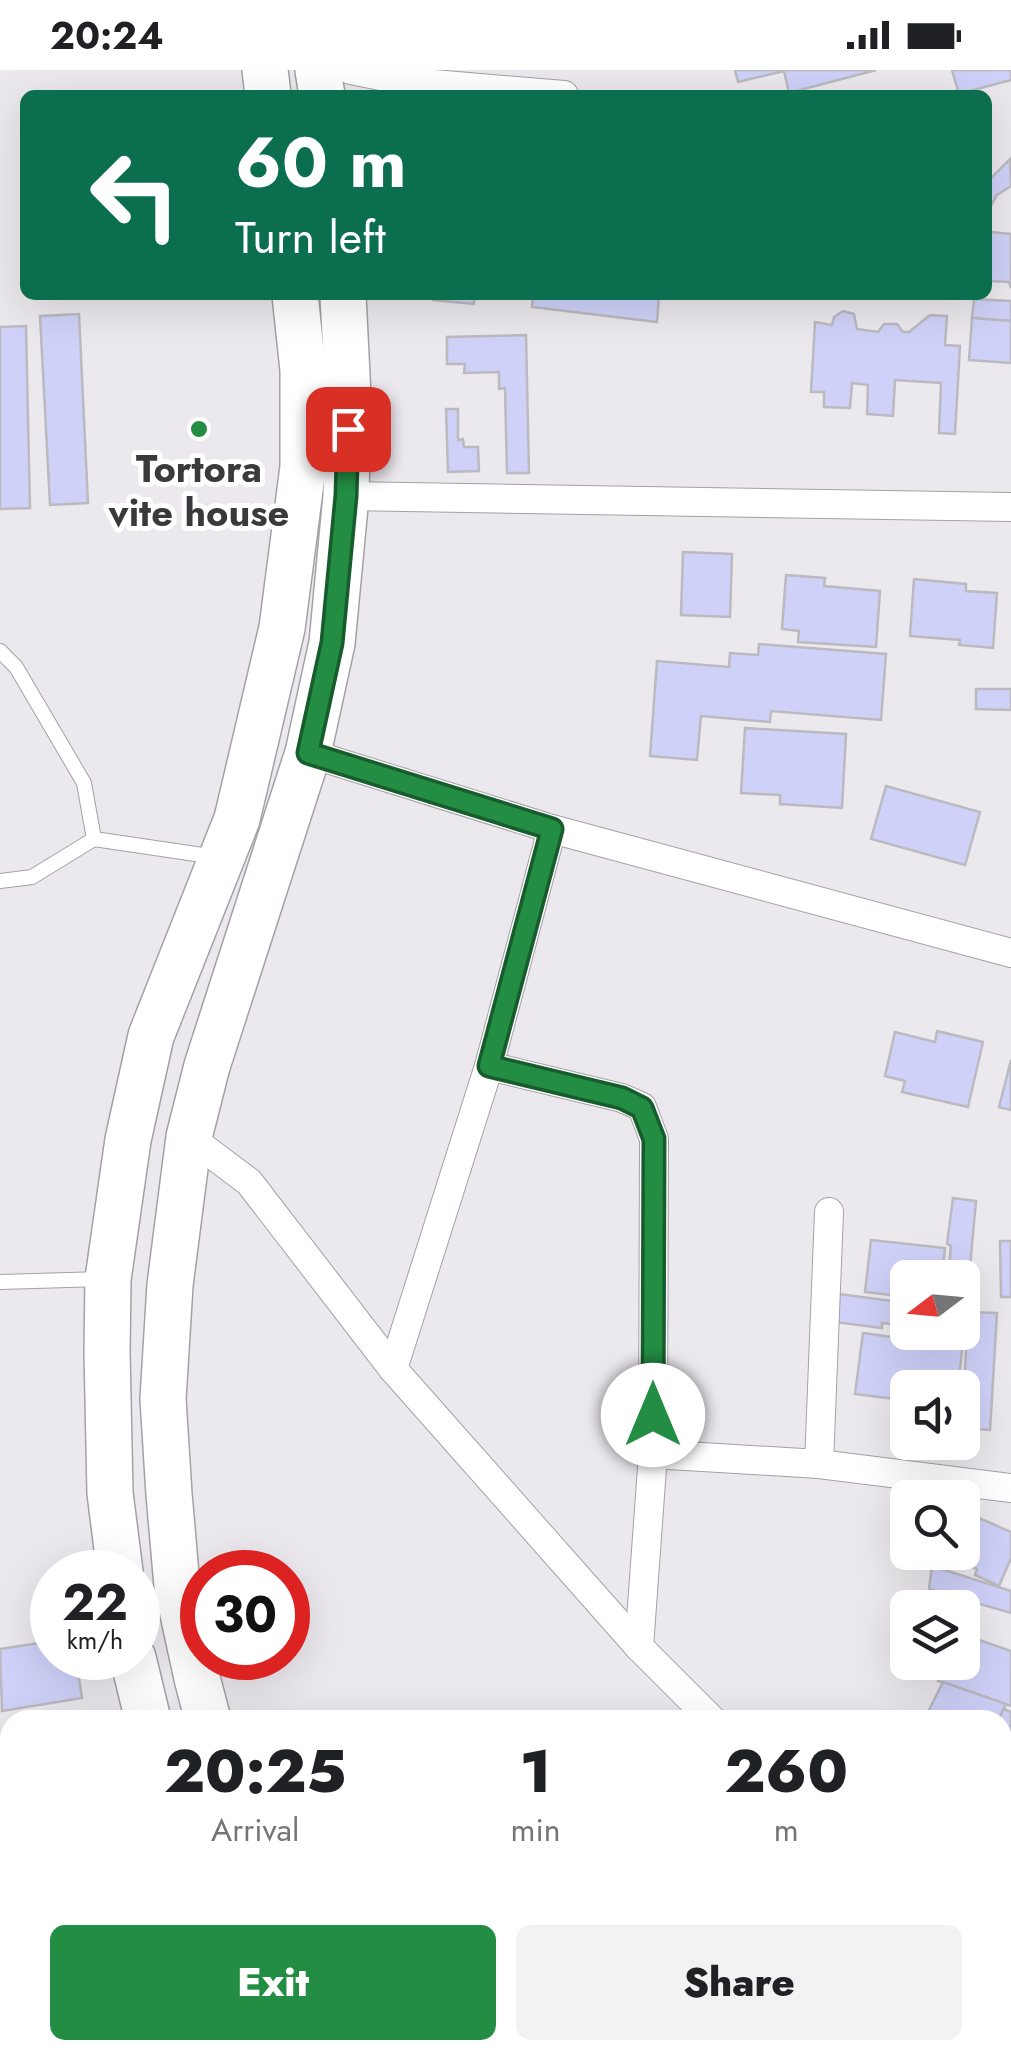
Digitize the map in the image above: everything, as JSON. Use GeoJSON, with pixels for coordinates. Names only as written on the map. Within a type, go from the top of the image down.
{"type":"FeatureCollection","features":[{"type":"Feature","properties":{"kind":"main road"},"geometry":{"type":"LineString","coordinates":[[117,1550],[110,1493],[108,1279],[128,1140],[152,1036],[237,819],[282,628],[303,467],[303,370],[296,300]]}},
{"type":"Feature","properties":{"kind":"main road"},"geometry":{"type":"LineString","coordinates":[[205,1710],[178,1586],[163,1399],[170,1285],[189,1137],[213,1048],[308,753],[332,643],[346,496],[348,396],[343,300]]}},
{"type":"Feature","properties":{"kind":"main road"},"geometry":{"type":"LineString","coordinates":[[139,1680],[146,1710]]}},
{"type":"Feature","properties":{"kind":"street"},"geometry":{"type":"LineString","coordinates":[[351,70],[410,82],[505,90]]}},
{"type":"Feature","properties":{"kind":"street"},"geometry":{"type":"LineString","coordinates":[[346,496],[1011,508]]}},
{"type":"Feature","properties":{"kind":"street"},"geometry":{"type":"LineString","coordinates":[[308,753],[552,829],[1011,953]]}},
{"type":"Feature","properties":{"kind":"street"},"geometry":{"type":"LineString","coordinates":[[394,1369],[489,1066],[552,829]]}},
{"type":"Feature","properties":{"kind":"street"},"geometry":{"type":"LineString","coordinates":[[489,1066],[622,1098],[642,1108],[654,1139],[653,1454],[639,1647]]}},
{"type":"Feature","properties":{"kind":"street"},"geometry":{"type":"LineString","coordinates":[[189,1137],[249,1182],[394,1369],[639,1647],[702,1710]]}},
{"type":"Feature","properties":{"kind":"street"},"geometry":{"type":"LineString","coordinates":[[820,1464],[829,1212]]}},
{"type":"Feature","properties":{"kind":"street"},"geometry":{"type":"LineString","coordinates":[[653,1454],[820,1464],[1011,1488]]}},
{"type":"Feature","properties":{"kind":"lane"},"geometry":{"type":"LineString","coordinates":[[0,650],[16,667],[84,782],[94,839]]}},
{"type":"Feature","properties":{"kind":"lane"},"geometry":{"type":"LineString","coordinates":[[0,881],[32,877],[94,839],[221,858]]}},
{"type":"Feature","properties":{"kind":"lane"},"geometry":{"type":"LineString","coordinates":[[0,1282],[108,1279]]}},
{"type":"Feature","properties":{"kind":"building"},"geometry":{"type":"Polygon","coordinates":[[[735,70],[876,70],[800,90],[788,90],[784,71],[738,82],[735,70]]]}},
{"type":"Feature","properties":{"kind":"building"},"geometry":{"type":"Polygon","coordinates":[[[952,70],[1011,70],[1011,80],[958,90],[952,70]]]}},
{"type":"Feature","properties":{"kind":"building"},"geometry":{"type":"Polygon","coordinates":[[[1010,159],[1011,186],[992,204],[992,177],[1010,159]]]}},
{"type":"Feature","properties":{"kind":"building"},"geometry":{"type":"Polygon","coordinates":[[[992,232],[1011,234],[1011,288],[1009,282],[992,281],[992,232]]]}},
{"type":"Feature","properties":{"kind":"building"},"geometry":{"type":"Polygon","coordinates":[[[433,300],[474,300],[474,304],[433,300]]]}},
{"type":"Feature","properties":{"kind":"building"},"geometry":{"type":"Polygon","coordinates":[[[533,300],[659,300],[657,322],[532,307],[533,300]]]}},
{"type":"Feature","properties":{"kind":"building"},"geometry":{"type":"Polygon","coordinates":[[[974,300],[1011,301],[1011,321],[972,318],[974,300]]]}},
{"type":"Feature","properties":{"kind":"building"},"geometry":{"type":"Polygon","coordinates":[[[843,311],[854,314],[857,329],[878,332],[884,324],[897,324],[903,332],[909,332],[930,315],[947,316],[945,345],[960,346],[955,434],[939,433],[941,383],[895,380],[893,416],[867,414],[868,385],[852,383],[850,408],[824,407],[824,392],[811,392],[815,322],[832,325],[834,317],[843,311]]]}},
{"type":"Feature","properties":{"kind":"building"},"geometry":{"type":"Polygon","coordinates":[[[79,314],[88,503],[50,505],[40,316],[79,314]]]}},
{"type":"Feature","properties":{"kind":"building"},"geometry":{"type":"Polygon","coordinates":[[[972,318],[1011,321],[1011,363],[969,360],[972,318]]]}},
{"type":"Feature","properties":{"kind":"building"},"geometry":{"type":"Polygon","coordinates":[[[26,326],[30,508],[0,509],[0,327],[26,326]]]}},
{"type":"Feature","properties":{"kind":"building"},"geometry":{"type":"Polygon","coordinates":[[[526,335],[529,473],[507,473],[505,388],[499,389],[499,372],[464,373],[465,364],[447,364],[447,337],[526,335]]]}},
{"type":"Feature","properties":{"kind":"building"},"geometry":{"type":"Polygon","coordinates":[[[446,409],[458,409],[458,440],[463,439],[464,447],[478,447],[479,471],[448,472],[446,409]]]}},
{"type":"Feature","properties":{"kind":"building"},"geometry":{"type":"Polygon","coordinates":[[[683,552],[732,554],[730,617],[681,615],[683,552]]]}},
{"type":"Feature","properties":{"kind":"building"},"geometry":{"type":"Polygon","coordinates":[[[786,575],[825,578],[824,586],[880,591],[876,647],[798,642],[799,631],[782,629],[786,575]]]}},
{"type":"Feature","properties":{"kind":"building"},"geometry":{"type":"Polygon","coordinates":[[[914,579],[966,584],[966,591],[997,593],[993,648],[959,645],[960,640],[910,636],[914,579]]]}},
{"type":"Feature","properties":{"kind":"building"},"geometry":{"type":"Polygon","coordinates":[[[759,644],[886,654],[881,720],[771,711],[770,722],[701,716],[697,760],[650,756],[657,661],[729,667],[730,653],[758,655],[759,644]]]}},
{"type":"Feature","properties":{"kind":"building"},"geometry":{"type":"Polygon","coordinates":[[[976,689],[1011,689],[1011,710],[976,709],[976,689]]]}},
{"type":"Feature","properties":{"kind":"building"},"geometry":{"type":"Polygon","coordinates":[[[745,728],[846,734],[842,808],[780,804],[780,795],[741,793],[745,728]]]}},
{"type":"Feature","properties":{"kind":"building"},"geometry":{"type":"Polygon","coordinates":[[[886,786],[980,812],[965,865],[871,839],[886,786]]]}},
{"type":"Feature","properties":{"kind":"building"},"geometry":{"type":"Polygon","coordinates":[[[937,1031],[983,1042],[968,1107],[902,1092],[905,1081],[885,1076],[895,1032],[935,1042],[937,1031]]]}},
{"type":"Feature","properties":{"kind":"building"},"geometry":{"type":"Polygon","coordinates":[[[1011,1060],[1011,1110],[999,1107],[1011,1060]]]}},
{"type":"Feature","properties":{"kind":"building"},"geometry":{"type":"Polygon","coordinates":[[[953,1198],[976,1201],[971,1260],[950,1260],[951,1246],[947,1244],[953,1198]]]}},
{"type":"Feature","properties":{"kind":"building"},"geometry":{"type":"Polygon","coordinates":[[[871,1240],[945,1248],[944,1260],[890,1260],[890,1295],[865,1292],[871,1240]]]}},
{"type":"Feature","properties":{"kind":"building"},"geometry":{"type":"Polygon","coordinates":[[[1000,1241],[1011,1241],[1011,1297],[1001,1297],[1000,1241]]]}},
{"type":"Feature","properties":{"kind":"building"},"geometry":{"type":"Polygon","coordinates":[[[839,1294],[890,1301],[890,1324],[882,1323],[882,1328],[835,1322],[839,1294]]]}},
{"type":"Feature","properties":{"kind":"building"},"geometry":{"type":"Polygon","coordinates":[[[980,1312],[997,1313],[990,1430],[980,1429],[980,1370],[965,1370],[966,1350],[980,1350],[980,1312]]]}},
{"type":"Feature","properties":{"kind":"building"},"geometry":{"type":"Polygon","coordinates":[[[863,1333],[890,1337],[890,1350],[962,1350],[960,1370],[890,1370],[890,1398],[855,1394],[863,1333]]]}},
{"type":"Feature","properties":{"kind":"building"},"geometry":{"type":"Polygon","coordinates":[[[980,1518],[1011,1532],[1011,1558],[999,1586],[975,1575],[980,1570],[980,1518]]]}},
{"type":"Feature","properties":{"kind":"building"},"geometry":{"type":"Polygon","coordinates":[[[931,1570],[945,1570],[1011,1591],[1011,1613],[980,1604],[980,1590],[929,1589],[931,1570]]]}},
{"type":"Feature","properties":{"kind":"building"},"geometry":{"type":"Polygon","coordinates":[[[980,1640],[1011,1651],[1011,1706],[938,1681],[980,1680],[980,1640]]]}},
{"type":"Feature","properties":{"kind":"building"},"geometry":{"type":"Polygon","coordinates":[[[30,1644],[30,1680],[79,1680],[82,1698],[2,1710],[0,1649],[30,1644]]]}},
{"type":"Feature","properties":{"kind":"building"},"geometry":{"type":"Polygon","coordinates":[[[943,1682],[1006,1704],[1003,1710],[929,1710],[943,1682]]]}},
{"type":"Feature","properties":{"kind":"place","name":"Tortora vite house"},"geometry":{"type":"Point","coordinates":[199,429]}},
{"type":"Feature","properties":{"kind":"route"},"geometry":{"type":"LineString","coordinates":[[348,429],[346,496],[332,643],[308,753],[552,829],[489,1066],[622,1098],[642,1108],[654,1139],[653,1415]]}}]}
